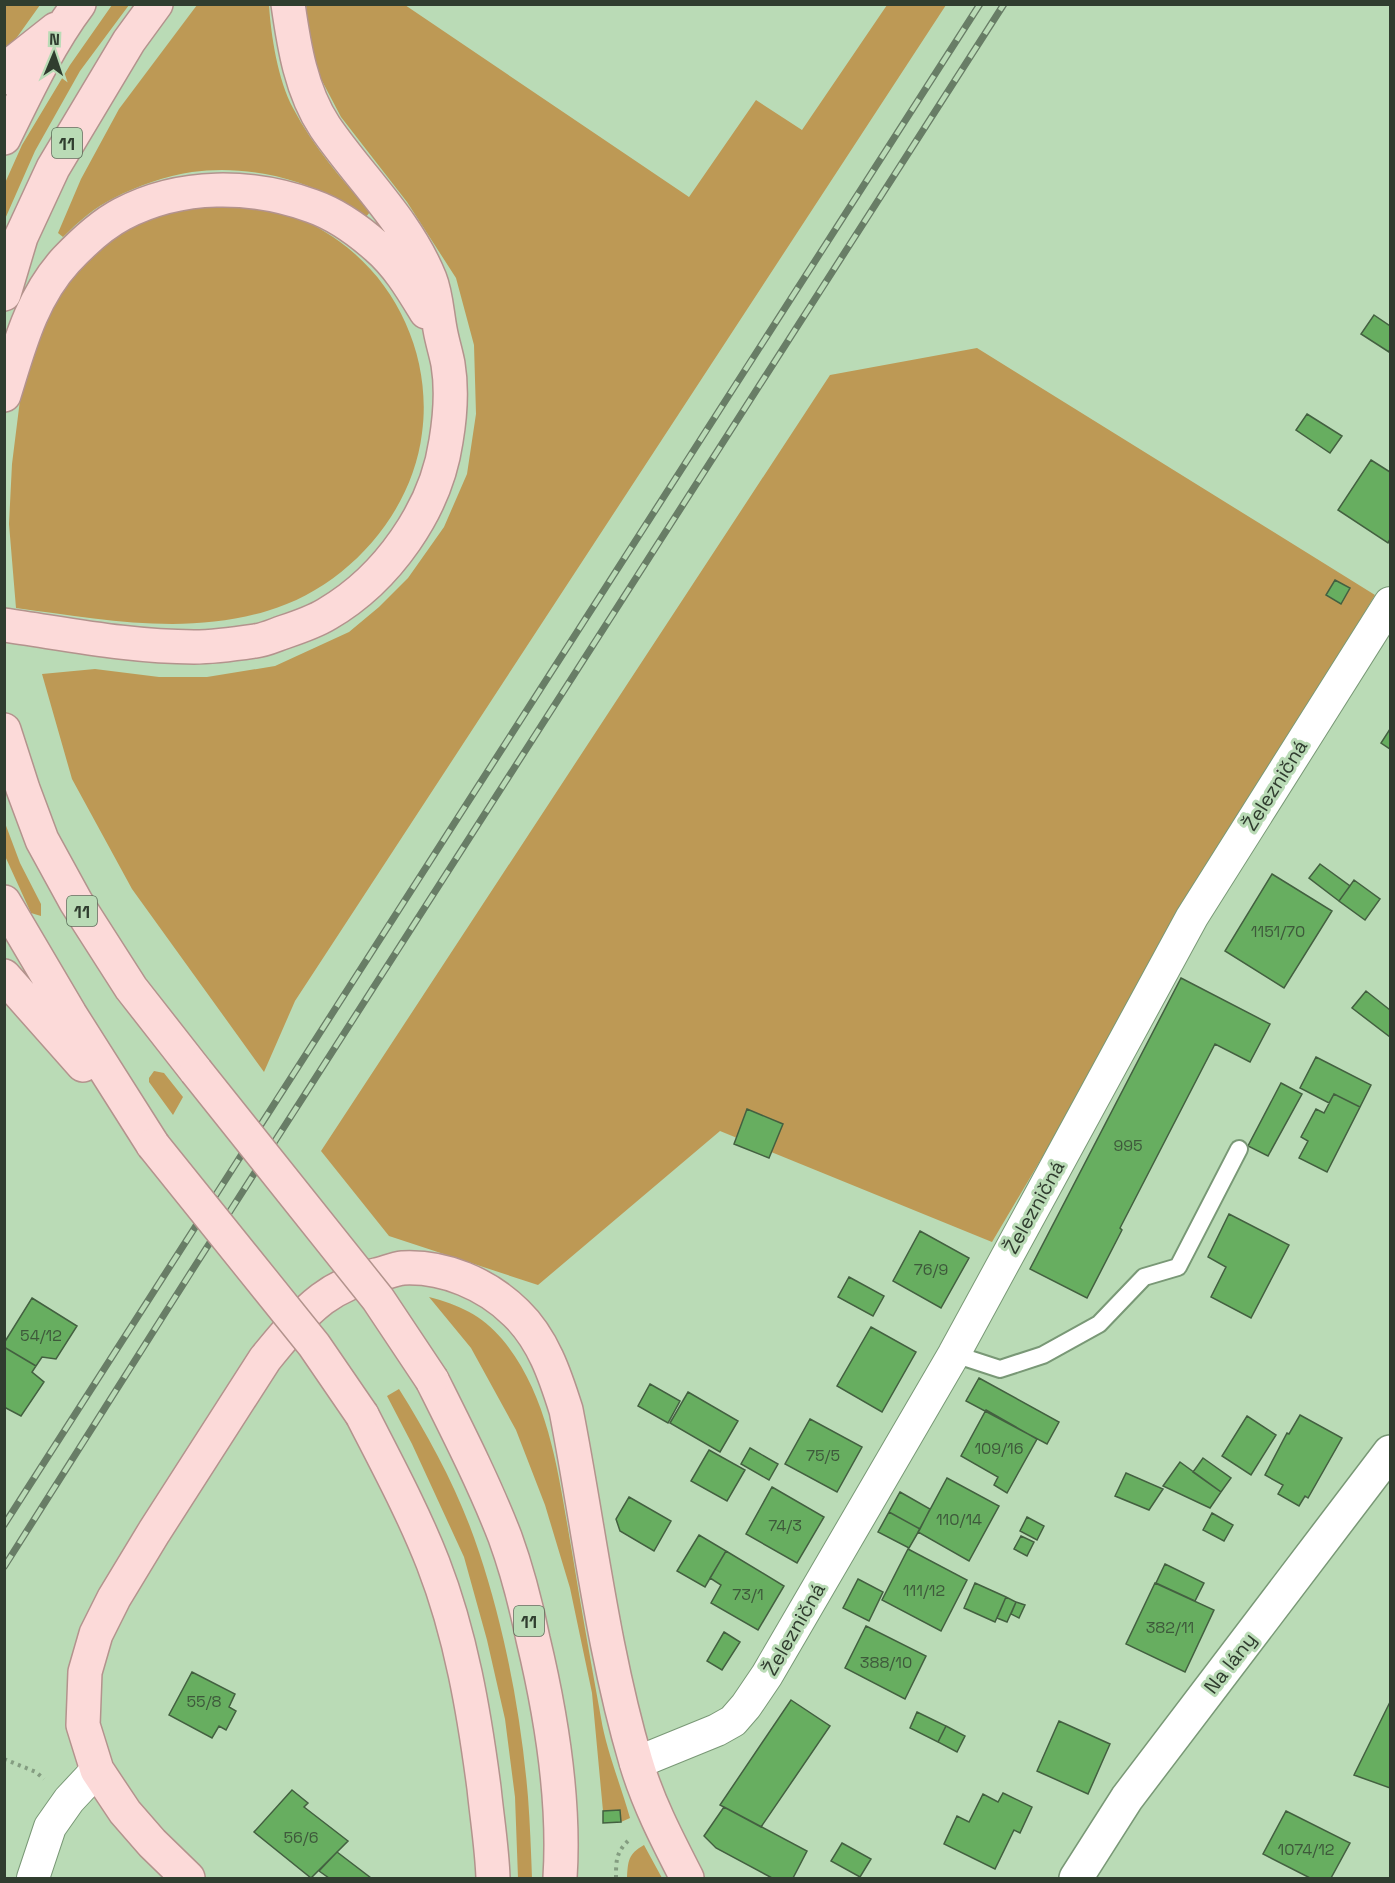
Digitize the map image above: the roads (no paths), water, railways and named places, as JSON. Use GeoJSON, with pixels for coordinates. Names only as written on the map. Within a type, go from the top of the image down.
{"type":"FeatureCollection","features":[{"type":"Feature","properties":{"kind":"main road","name":"11"},"geometry":{"type":"LineString","coordinates":[[4,294],[21,237],[53,168],[129,41],[156,4]]}},
{"type":"Feature","properties":{"kind":"main road"},"geometry":{"type":"LineString","coordinates":[[4,625],[123,642],[194,648],[258,641],[302,626],[327,614],[374,578],[413,530],[426,506],[446,443],[449,407],[448,367],[431,281],[415,248],[324,125],[303,81],[288,4]]}},
{"type":"Feature","properties":{"kind":"main road"},"geometry":{"type":"LineString","coordinates":[[4,78],[13,63],[73,12]]}},
{"type":"Feature","properties":{"kind":"main road"},"geometry":{"type":"LineString","coordinates":[[4,138],[73,12]]}},
{"type":"Feature","properties":{"kind":"main road"},"geometry":{"type":"LineString","coordinates":[[4,395],[26,324],[40,294],[65,261],[92,234],[122,214],[160,199],[198,190],[276,195],[314,207],[343,222],[378,248],[406,279],[441,336]]}},
{"type":"Feature","properties":{"kind":"main road","name":"11"},"geometry":{"type":"LineString","coordinates":[[4,730],[42,840],[76,902],[131,988],[378,1299],[432,1380],[475,1467],[505,1539],[526,1607],[545,1689],[556,1764],[562,1851],[560,1878]]}},
{"type":"Feature","properties":{"kind":"main road"},"geometry":{"type":"LineString","coordinates":[[4,902],[70,1014],[153,1145]]}},
{"type":"Feature","properties":{"kind":"main road"},"geometry":{"type":"LineString","coordinates":[[4,976],[153,1145],[314,1345],[362,1415],[402,1492],[433,1563],[452,1621],[477,1734],[493,1878]]}},
{"type":"Feature","properties":{"kind":"main road"},"geometry":{"type":"LineString","coordinates":[[188,1878],[152,1843],[125,1812],[97,1770],[83,1725],[85,1672],[96,1635],[114,1598],[154,1532],[265,1359],[287,1333],[323,1298],[357,1280],[402,1268],[436,1271],[464,1278],[489,1292],[516,1313],[539,1343],[554,1371],[566,1410],[613,1672],[636,1763],[660,1824],[687,1878]]}},
{"type":"Feature","properties":{"kind":"main road"},"geometry":{"type":"LineString","coordinates":[[474,1878],[484,1788]]}},
{"type":"Feature","properties":{"kind":"street","name":"Železničná"},"geometry":{"type":"LineString","coordinates":[[636,1763],[717,1730],[733,1721],[767,1675],[954,1354],[1192,917],[1390,603]]}},
{"type":"Feature","properties":{"kind":"street","name":"Na lány"},"geometry":{"type":"LineString","coordinates":[[1076,1878],[1127,1798],[1390,1452]]}},
{"type":"Feature","properties":{"kind":"street"},"geometry":{"type":"LineString","coordinates":[[33,1878],[50,1827],[69,1800],[97,1770]]}},
{"type":"Feature","properties":{"kind":"lane"},"geometry":{"type":"LineString","coordinates":[[954,1354],[1000,1369],[1043,1355],[1099,1324],[1144,1277],[1178,1267],[1239,1149]]}},
{"type":"Feature","properties":{"kind":"railway"},"geometry":{"type":"LineString","coordinates":[[4,1525],[980,4]]}},
{"type":"Feature","properties":{"kind":"railway"},"geometry":{"type":"LineString","coordinates":[[4,1567],[1004,4]]}}]}
